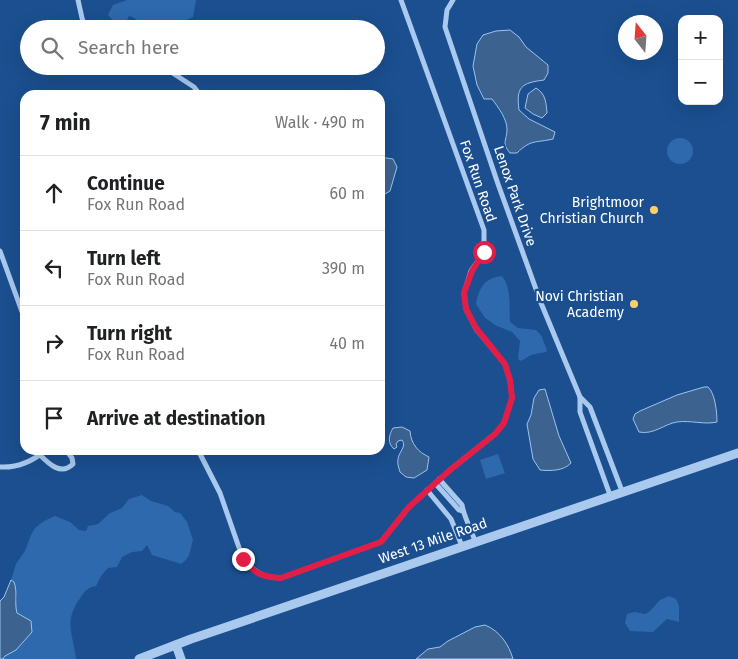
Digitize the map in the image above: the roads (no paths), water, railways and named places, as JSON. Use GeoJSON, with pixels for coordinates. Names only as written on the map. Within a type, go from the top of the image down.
{"type":"FeatureCollection","features":[{"type":"Feature","properties":{"kind":"street"},"geometry":{"type":"LineString","coordinates":[[78,0],[83,20]]}},
{"type":"Feature","properties":{"kind":"street","name":"Fox Run Road"},"geometry":{"type":"LineString","coordinates":[[201,455],[220,493],[243,559],[250,568],[265,577],[281,578],[381,542],[409,507],[437,481],[495,434],[504,423],[512,398],[510,380],[505,364],[476,328],[466,309],[464,293],[472,271],[484,252],[484,230],[401,0]]}},
{"type":"Feature","properties":{"kind":"street","name":"Lenox Park Drive"},"geometry":{"type":"LineString","coordinates":[[453,0],[447,10],[445,27],[501,193],[541,303],[580,397],[590,408],[622,491]]}},
{"type":"Feature","properties":{"kind":"street"},"geometry":{"type":"LineString","coordinates":[[175,75],[196,90]]}},
{"type":"Feature","properties":{"kind":"street"},"geometry":{"type":"LineString","coordinates":[[0,251],[20,306]]}},
{"type":"Feature","properties":{"kind":"street","name":"Lenox Park Drive"},"geometry":{"type":"LineString","coordinates":[[580,397],[580,412],[610,495]]}},
{"type":"Feature","properties":{"kind":"street"},"geometry":{"type":"LineString","coordinates":[[595,453],[606,449]]}},
{"type":"Feature","properties":{"kind":"street","name":"West 13 Mile Road"},"geometry":{"type":"LineString","coordinates":[[139,659],[738,452]]}},
{"type":"Feature","properties":{"kind":"street"},"geometry":{"type":"LineString","coordinates":[[0,467],[16,466],[35,459],[40,455],[55,468],[63,470],[73,464],[70,455]]}},
{"type":"Feature","properties":{"kind":"street"},"geometry":{"type":"LineString","coordinates":[[437,481],[462,505],[462,511],[470,526],[475,542]]}},
{"type":"Feature","properties":{"kind":"street"},"geometry":{"type":"LineString","coordinates":[[427,490],[451,519],[462,546]]}},
{"type":"Feature","properties":{"kind":"street"},"geometry":{"type":"LineString","coordinates":[[176,645],[182,659]]}},
{"type":"Feature","properties":{"kind":"place","name":"Brightmoor Christian Church"},"geometry":{"type":"Point","coordinates":[654,210]}},
{"type":"Feature","properties":{"kind":"place","name":"Novi Christian Academy"},"geometry":{"type":"Point","coordinates":[634,304]}}]}
